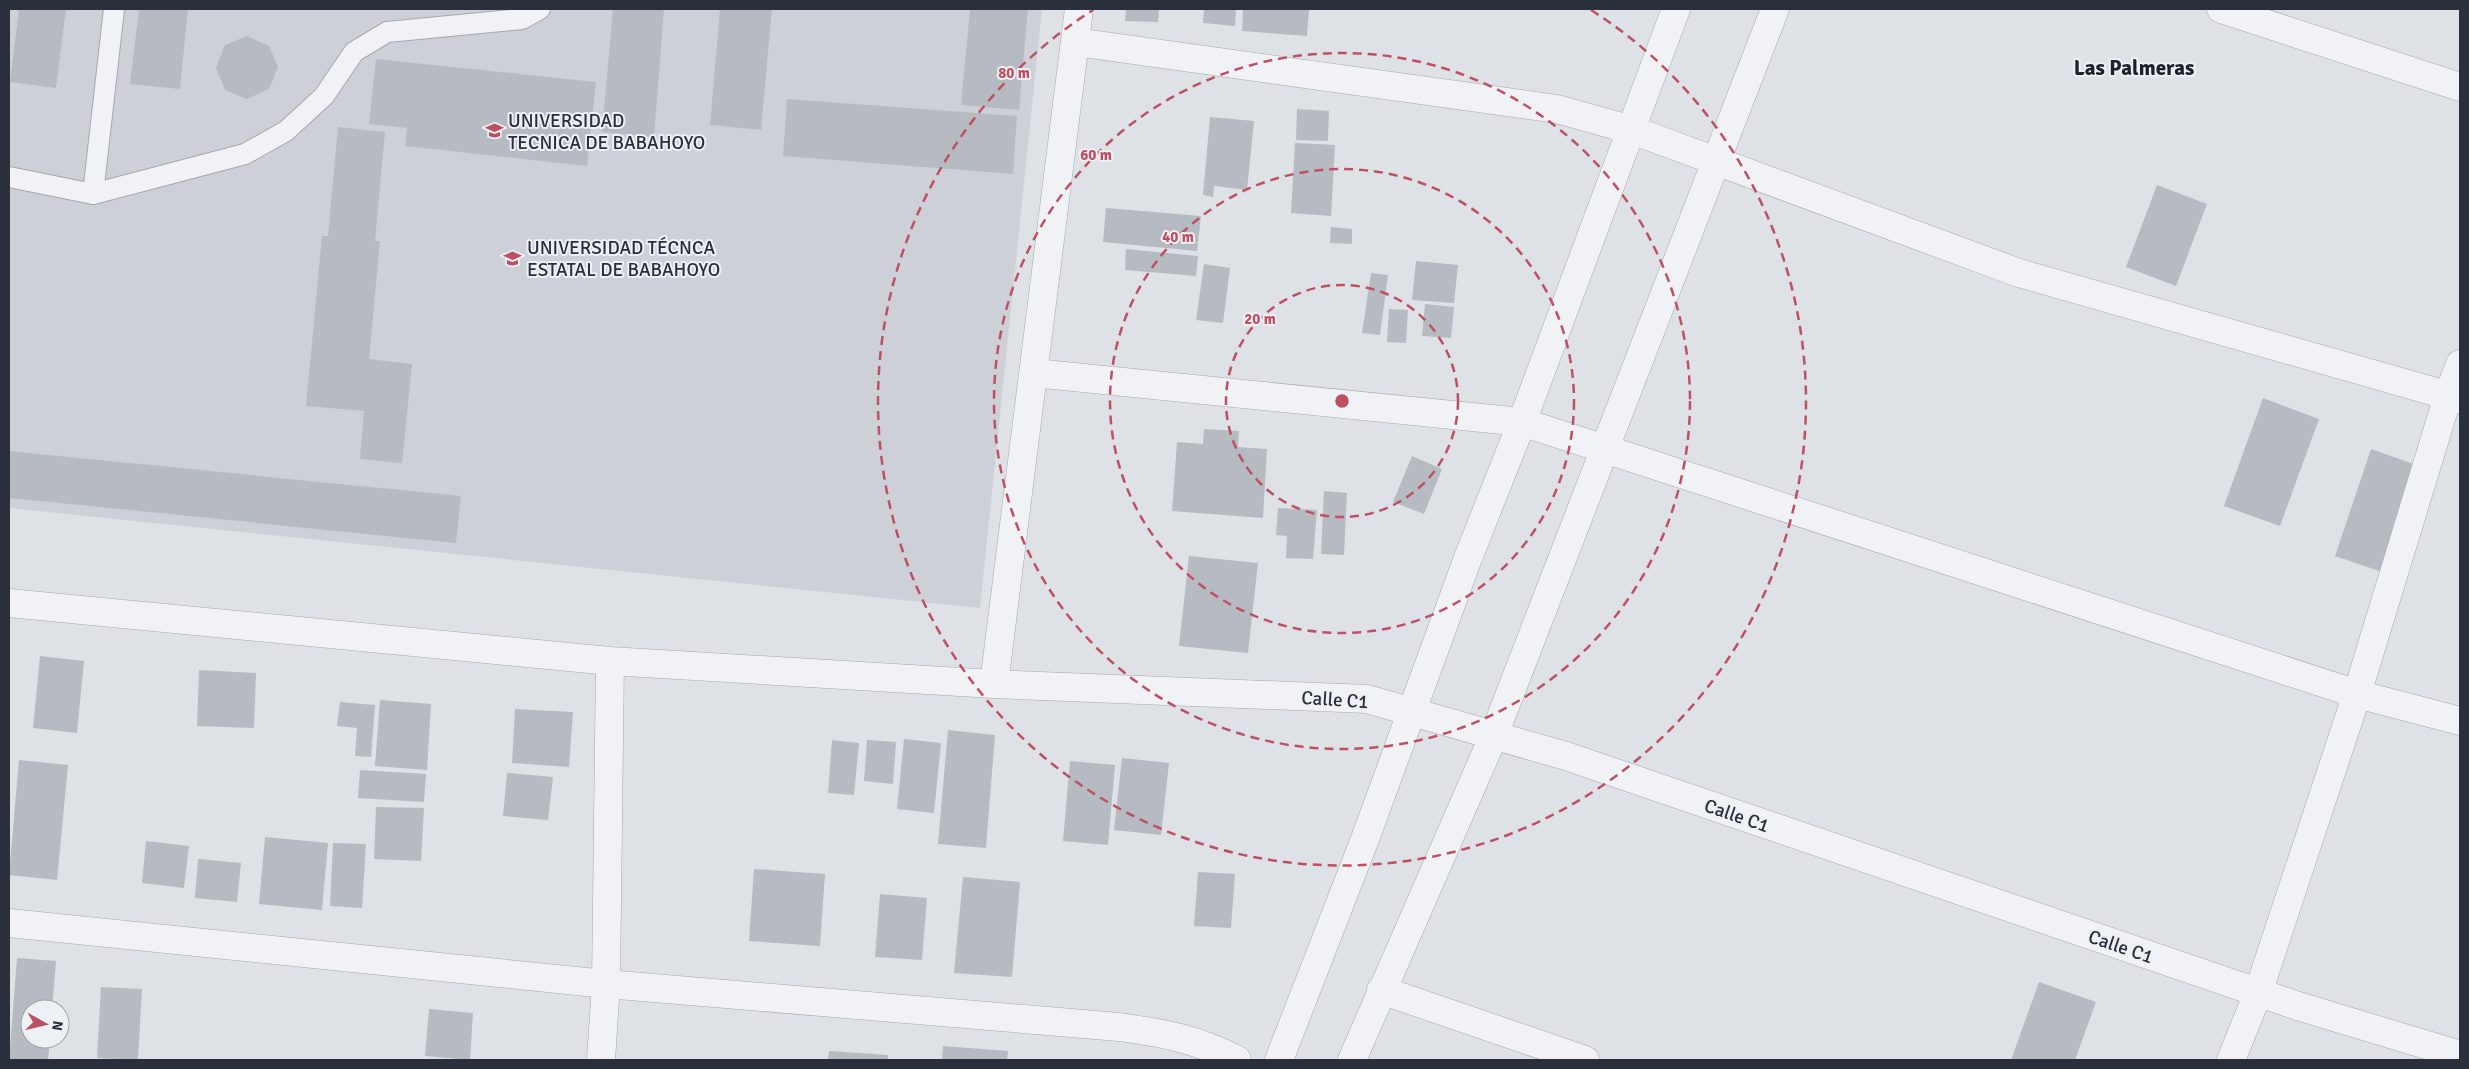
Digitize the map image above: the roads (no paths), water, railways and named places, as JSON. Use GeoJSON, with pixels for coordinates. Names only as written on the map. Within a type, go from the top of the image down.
{"type":"FeatureCollection","features":[{"type":"Feature","properties":{"kind":"street"},"geometry":{"type":"LineString","coordinates":[[994,684],[1079,9]]}},
{"type":"Feature","properties":{"kind":"street"},"geometry":{"type":"LineString","coordinates":[[1279,1060],[1468,558],[1522,422],[1676,9]]}},
{"type":"Feature","properties":{"kind":"street"},"geometry":{"type":"LineString","coordinates":[[1352,1060],[1381,990],[1494,736],[1715,160],[1775,9]]}},
{"type":"Feature","properties":{"kind":"street"},"geometry":{"type":"LineString","coordinates":[[2221,9],[2460,88]]}},
{"type":"Feature","properties":{"kind":"street"},"geometry":{"type":"LineString","coordinates":[[1076,42],[1556,109],[1632,130],[2019,273],[2454,398]]}},
{"type":"Feature","properties":{"kind":"street"},"geometry":{"type":"LineString","coordinates":[[2231,1060],[2258,993],[2357,694],[2454,398],[2460,364]]}},
{"type":"Feature","properties":{"kind":"street"},"geometry":{"type":"LineString","coordinates":[[1034,374],[1522,422],[2357,694],[2460,721]]}},
{"type":"Feature","properties":{"kind":"street","name":"Calle C1"},"geometry":{"type":"LineString","coordinates":[[9,603],[610,661],[994,684],[1367,699],[1566,756],[2258,993],[2460,1055]]}},
{"type":"Feature","properties":{"kind":"street"},"geometry":{"type":"LineString","coordinates":[[601,1060],[606,984],[610,661]]}},
{"type":"Feature","properties":{"kind":"street"},"geometry":{"type":"LineString","coordinates":[[9,924],[606,984],[1118,1027],[1186,1038],[1215,1048],[1237,1060]]}},
{"type":"Feature","properties":{"kind":"street"},"geometry":{"type":"LineString","coordinates":[[1381,990],[1585,1060]]}},
{"type":"Feature","properties":{"kind":"lane"},"geometry":{"type":"LineString","coordinates":[[93,194],[114,9]]}},
{"type":"Feature","properties":{"kind":"lane"},"geometry":{"type":"LineString","coordinates":[[9,177],[93,194],[245,154],[286,131],[324,96],[354,52],[386,32],[522,19],[540,9]]}},
{"type":"Feature","properties":{"kind":"place","name":"UNIVERSIDAD TECNICA DE BABAHOYO"},"geometry":{"type":"Point","coordinates":[494,131]}},
{"type":"Feature","properties":{"kind":"place","name":"UNIVERSIDAD TÉCNCA ESTATAL DE BABAHOYO"},"geometry":{"type":"Point","coordinates":[513,258]}},
{"type":"Feature","properties":{"kind":"district","name":"Las Palmeras"},"geometry":{"type":"Point","coordinates":[2134,68]}}]}
